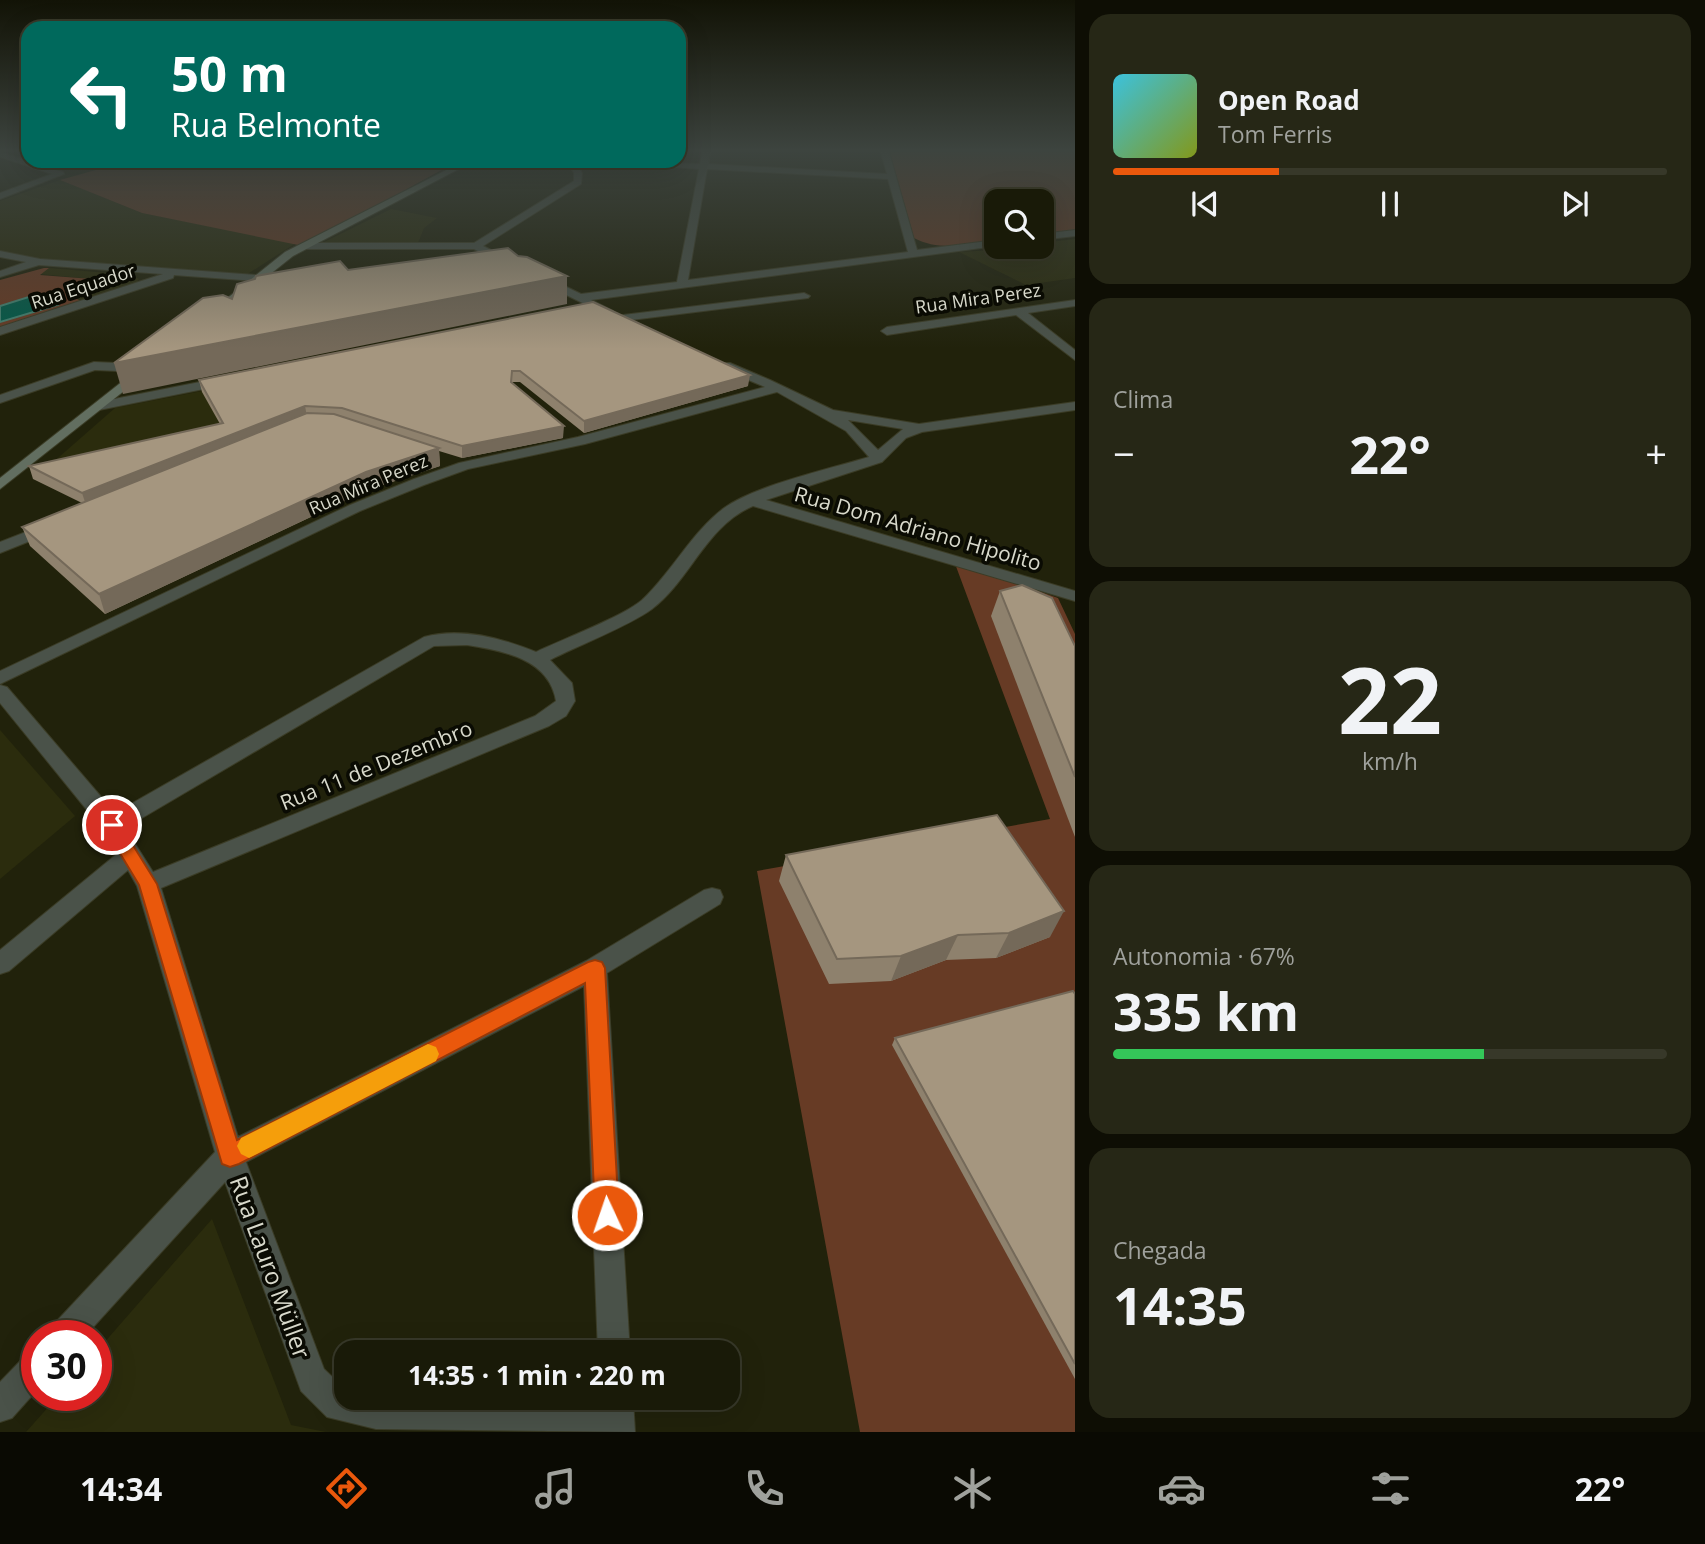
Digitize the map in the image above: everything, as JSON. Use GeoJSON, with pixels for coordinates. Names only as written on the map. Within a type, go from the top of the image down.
{"type":"FeatureCollection","features":[{"type":"Feature","properties":{"kind":"main road"},"geometry":{"type":"LineString","coordinates":[[200,326],[256,278],[303,246],[362,216]]}},
{"type":"Feature","properties":{"kind":"main road"},"geometry":{"type":"LineString","coordinates":[[4,480],[150,365]]}},
{"type":"Feature","properties":{"kind":"street"},"geometry":{"type":"LineString","coordinates":[[476,246],[524,216]]}},
{"type":"Feature","properties":{"kind":"street"},"geometry":{"type":"LineString","coordinates":[[682,284],[695,216]]}},
{"type":"Feature","properties":{"kind":"street"},"geometry":{"type":"LineString","coordinates":[[903,216],[914,253]]}},
{"type":"Feature","properties":{"kind":"street"},"geometry":{"type":"LineString","coordinates":[[1054,235],[1075,233]]}},
{"type":"Feature","properties":{"kind":"street"},"geometry":{"type":"LineString","coordinates":[[577,298],[984,244]]}},
{"type":"Feature","properties":{"kind":"street"},"geometry":{"type":"LineString","coordinates":[[303,246],[476,246],[525,270]]}},
{"type":"Feature","properties":{"kind":"street"},"geometry":{"type":"LineString","coordinates":[[0,254],[40,262],[256,278]]}},
{"type":"Feature","properties":{"kind":"street"},"geometry":{"type":"LineString","coordinates":[[0,274],[40,262]]}},
{"type":"Feature","properties":{"kind":"street","name":"Rua Equador"},"geometry":{"type":"LineString","coordinates":[[0,331],[178,274]]}},
{"type":"Feature","properties":{"kind":"street"},"geometry":{"type":"LineString","coordinates":[[538,276],[577,298],[646,329]]}},
{"type":"Feature","properties":{"kind":"street"},"geometry":{"type":"LineString","coordinates":[[623,318],[804,296]]}},
{"type":"Feature","properties":{"kind":"street","name":"Rua Mira Perez"},"geometry":{"type":"LineString","coordinates":[[887,331],[1075,303]]}},
{"type":"Feature","properties":{"kind":"street"},"geometry":{"type":"LineString","coordinates":[[569,310],[593,305]]}},
{"type":"Feature","properties":{"kind":"street"},"geometry":{"type":"LineString","coordinates":[[1019,312],[1075,356]]}},
{"type":"Feature","properties":{"kind":"street"},"geometry":{"type":"LineString","coordinates":[[717,362],[831,413],[919,428]]}},
{"type":"Feature","properties":{"kind":"street"},"geometry":{"type":"LineString","coordinates":[[0,399],[94,366],[150,365]]}},
{"type":"Feature","properties":{"kind":"street"},"geometry":{"type":"LineString","coordinates":[[99,406],[234,379]]}},
{"type":"Feature","properties":{"kind":"street","name":"Rua Mira Perez"},"geometry":{"type":"LineString","coordinates":[[0,678],[355,508],[464,466],[774,389]]}},
{"type":"Feature","properties":{"kind":"street"},"geometry":{"type":"LineString","coordinates":[[536,659],[645,606],[672,579],[721,517],[749,500],[877,459],[901,435],[919,428],[1074,407]]}},
{"type":"Feature","properties":{"kind":"street"},"geometry":{"type":"LineString","coordinates":[[831,413],[866,442],[877,459]]}},
{"type":"Feature","properties":{"kind":"street"},"geometry":{"type":"LineString","coordinates":[[439,458],[464,466]]}},
{"type":"Feature","properties":{"kind":"street","name":"Rua Dom Adriano Hipolito"},"geometry":{"type":"LineString","coordinates":[[749,500],[1075,596]]}},
{"type":"Feature","properties":{"kind":"street"},"geometry":{"type":"LineString","coordinates":[[0,548],[64,522]]}},
{"type":"Feature","properties":{"kind":"street","name":"Rua 11 de Dezembro"},"geometry":{"type":"LineString","coordinates":[[112,825],[424,644],[450,638],[478,640],[536,659],[555,672],[566,690],[564,704],[549,718],[148,884]]}},
{"type":"Feature","properties":{"kind":"street","name":"Rua Lauro Müller"},"geometry":{"type":"LineString","coordinates":[[0,691],[112,825],[148,884],[230,1156],[312,1380],[339,1405],[376,1413],[618,1418]]}},
{"type":"Feature","properties":{"kind":"street"},"geometry":{"type":"LineString","coordinates":[[0,964],[130,855]]}},
{"type":"Feature","properties":{"kind":"street"},"geometry":{"type":"LineString","coordinates":[[79,1320],[230,1156],[595,968],[712,897]]}},
{"type":"Feature","properties":{"kind":"street"},"geometry":{"type":"LineString","coordinates":[[595,968],[613,1340]]}},
{"type":"Feature","properties":{"kind":"street"},"geometry":{"type":"LineString","coordinates":[[0,1406],[21,1383]]}},
{"type":"Feature","properties":{"kind":"shaded area"},"geometry":{"type":"Polygon","coordinates":[[[0,216],[157,216],[296,243],[246,275],[41,259],[0,251],[0,216]]]}},
{"type":"Feature","properties":{"kind":"shaded area"},"geometry":{"type":"Polygon","coordinates":[[[156,216],[358,216],[303,246],[156,216]]]}},
{"type":"Feature","properties":{"kind":"shaded area"},"geometry":{"type":"Polygon","coordinates":[[[377,216],[437,218],[424,228],[418,243],[322,243],[377,216]]]}},
{"type":"Feature","properties":{"kind":"shaded area"},"geometry":{"type":"Polygon","coordinates":[[[908,216],[984,216],[984,242],[944,246],[914,238],[908,216]]]}},
{"type":"Feature","properties":{"kind":"shaded area"},"geometry":{"type":"Polygon","coordinates":[[[1054,216],[1075,216],[1075,230],[1054,232],[1054,216]]]}},
{"type":"Feature","properties":{"kind":"shaded area"},"geometry":{"type":"Polygon","coordinates":[[[1075,239],[1075,278],[1026,285],[959,252],[984,250],[984,259],[1054,259],[1054,241],[1075,239]]]}},
{"type":"Feature","properties":{"kind":"shaded area"},"geometry":{"type":"Polygon","coordinates":[[[49,268],[132,275],[139,279],[135,284],[81,301],[63,292],[102,280],[39,274],[49,268]]]}},
{"type":"Feature","properties":{"kind":"shaded area"},"geometry":{"type":"Polygon","coordinates":[[[49,268],[40,275],[105,280],[64,292],[81,301],[0,327],[0,280],[49,268]]]}},
{"type":"Feature","properties":{"kind":"shaded area"},"geometry":{"type":"Polygon","coordinates":[[[202,391],[226,435],[34,479],[115,408],[202,391]]]}},
{"type":"Feature","properties":{"kind":"shaded area"},"geometry":{"type":"Polygon","coordinates":[[[954,561],[1058,598],[1075,634],[1075,1432],[860,1432],[757,871],[1050,819],[954,561]]]}},
{"type":"Feature","properties":{"kind":"shaded area"},"geometry":{"type":"Polygon","coordinates":[[[0,730],[75,816],[0,879],[0,730]]]}},
{"type":"Feature","properties":{"kind":"shaded area"},"geometry":{"type":"Polygon","coordinates":[[[212,1219],[291,1425],[326,1432],[26,1432],[45,1411],[112,1411],[112,1334],[212,1219]]]}},
{"type":"Feature","properties":{"kind":"water"},"geometry":{"type":"Polygon","coordinates":[[[38,294],[57,305],[0,322],[0,306],[38,294]]]}},
{"type":"Feature","properties":{"kind":"building"},"geometry":{"type":"Polygon","coordinates":[[[508,248],[518,256],[527,257],[567,276],[114,363],[203,298],[223,295],[232,299],[237,284],[255,279],[256,276],[340,261],[348,270],[508,248]]]}},
{"type":"Feature","properties":{"kind":"building"},"geometry":{"type":"Polygon","coordinates":[[[593,302],[750,375],[584,421],[520,371],[512,371],[511,382],[564,426],[462,446],[342,408],[305,406],[82,493],[29,466],[223,423],[199,380],[593,302]]]}},
{"type":"Feature","properties":{"kind":"building"},"geometry":{"type":"Polygon","coordinates":[[[307,413],[334,414],[439,448],[366,472],[99,594],[22,527],[307,413]]]}},
{"type":"Feature","properties":{"kind":"building"},"geometry":{"type":"Polygon","coordinates":[[[1022,585],[1052,598],[1075,646],[1075,777],[1000,591],[1022,585]]]}},
{"type":"Feature","properties":{"kind":"building"},"geometry":{"type":"Polygon","coordinates":[[[997,815],[1064,911],[1009,933],[958,935],[901,956],[837,959],[786,855],[997,815]]]}},
{"type":"Feature","properties":{"kind":"building"},"geometry":{"type":"Polygon","coordinates":[[[1073,991],[1075,994],[1075,1364],[895,1038],[1073,991]]]}},
{"type":"Feature","properties":{"kind":"slow traffic"},"geometry":{"type":"LineString","coordinates":[[249,1146],[428,1054]]}},
{"type":"Feature","properties":{"kind":"route"},"geometry":{"type":"LineString","coordinates":[[112,825],[148,884],[230,1156],[595,968],[607,1215]]}}]}
